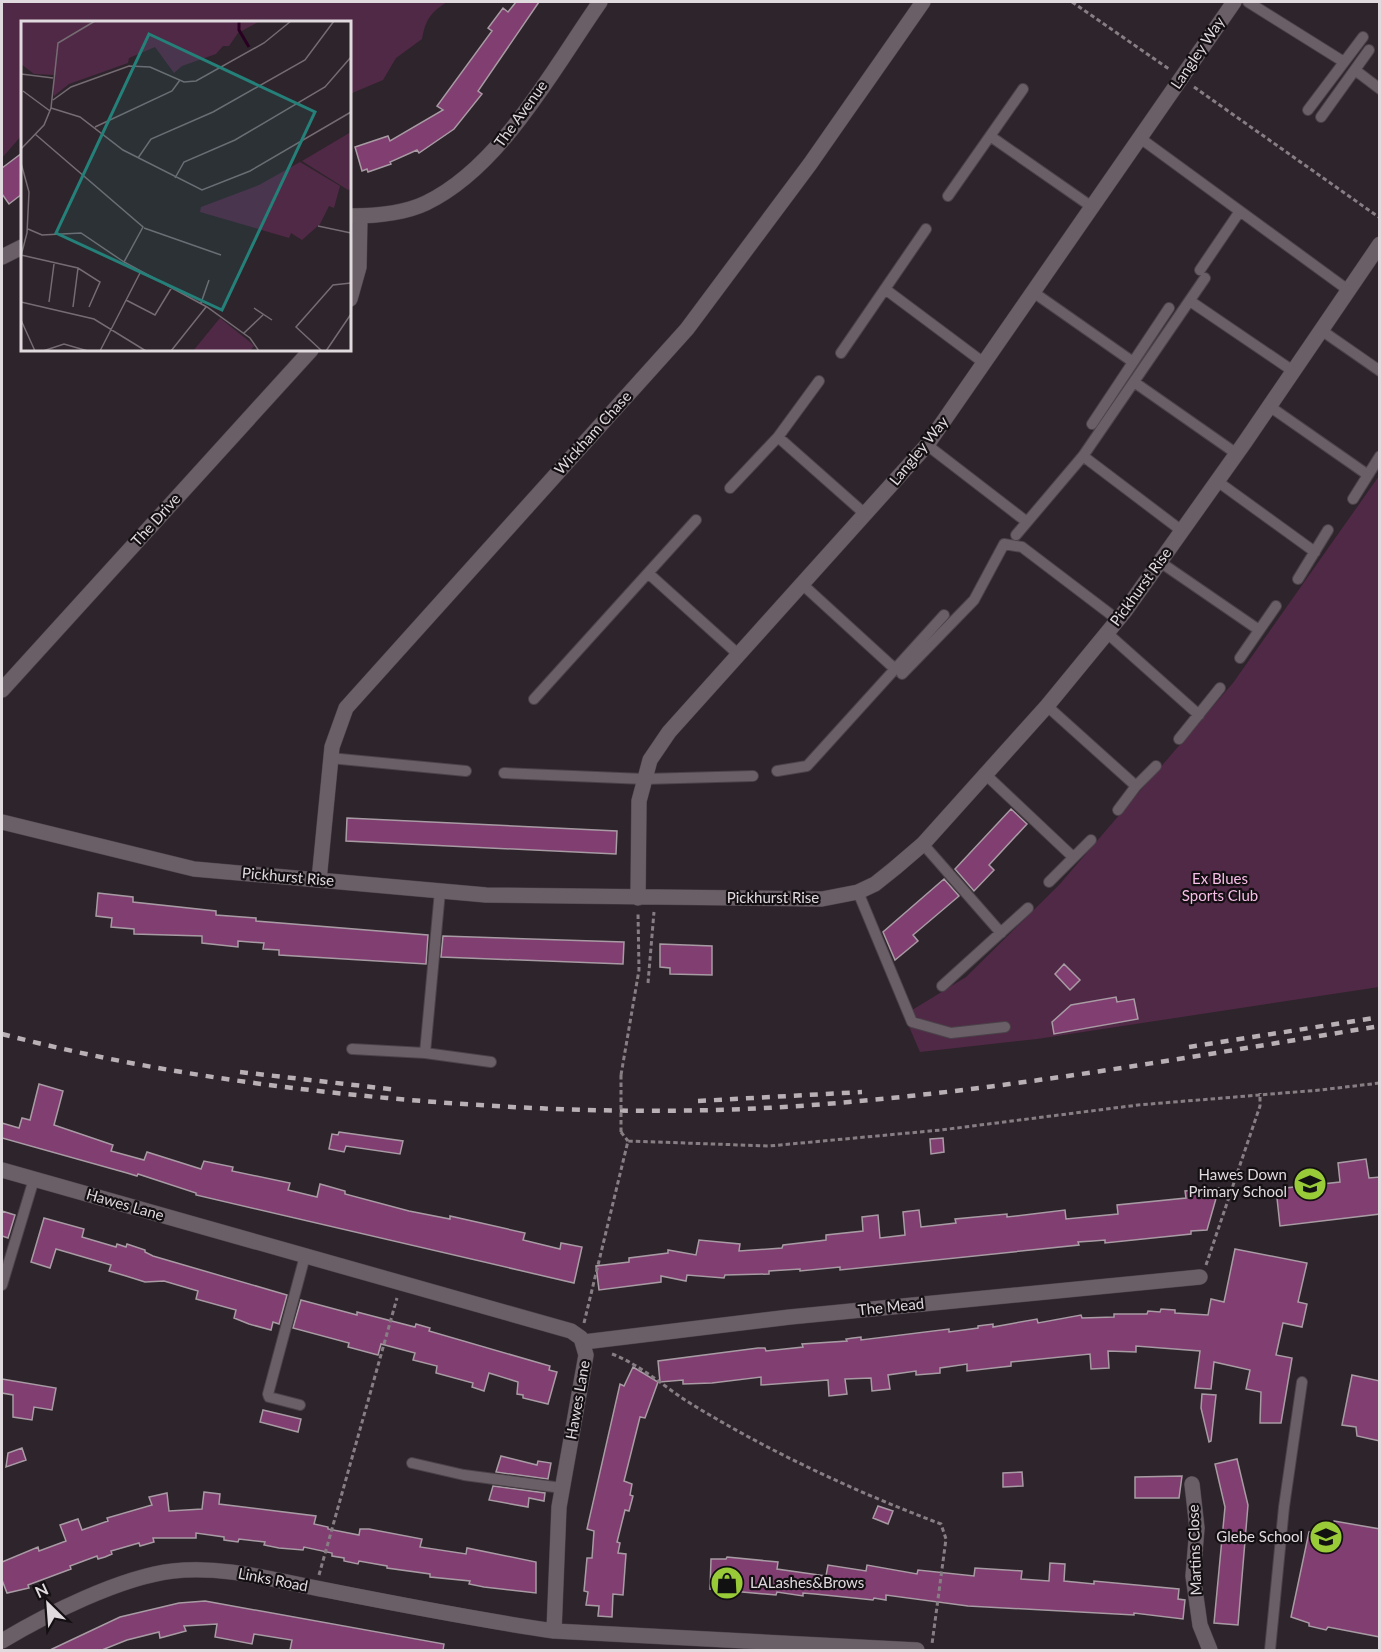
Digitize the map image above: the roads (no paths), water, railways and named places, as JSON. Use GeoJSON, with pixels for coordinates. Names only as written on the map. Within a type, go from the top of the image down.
{"type":"FeatureCollection","features":[{"type":"Feature","properties":{"kind":"street","name":"The Avenue"},"geometry":{"type":"LineString","coordinates":[[355,216],[393,213],[424,204],[471,174],[501,144],[600,2]]}},
{"type":"Feature","properties":{"kind":"street","name":"Wickham Chase"},"geometry":{"type":"LineString","coordinates":[[319,880],[330,758],[338,724],[358,692],[687,329],[810,164],[923,2]]}},
{"type":"Feature","properties":{"kind":"street","name":"Langley Way"},"geometry":{"type":"LineString","coordinates":[[638,897],[639,801],[650,760],[669,732],[927,445],[1234,2]]}},
{"type":"Feature","properties":{"kind":"street"},"geometry":{"type":"LineString","coordinates":[[351,295],[359,267],[355,216]]}},
{"type":"Feature","properties":{"kind":"street","name":"Pickhurst Rise"},"geometry":{"type":"LineString","coordinates":[[2,822],[194,869],[440,891],[656,898],[822,899],[858,892],[875,884],[923,844],[984,773],[1047,706],[1118,620],[1217,482],[1380,244]]}},
{"type":"Feature","properties":{"kind":"street"},"geometry":{"type":"LineString","coordinates":[[2,257],[21,248]]}},
{"type":"Feature","properties":{"kind":"street","name":"The Drive"},"geometry":{"type":"LineString","coordinates":[[2,690],[311,351]]}},
{"type":"Feature","properties":{"kind":"street","name":"Hawes Lane"},"geometry":{"type":"LineString","coordinates":[[2,1170],[571,1331],[591,1340],[586,1355],[562,1488],[555,1563],[554,1631]]}},
{"type":"Feature","properties":{"kind":"street","name":"The Mead"},"geometry":{"type":"LineString","coordinates":[[591,1340],[790,1317],[1200,1277]]}},
{"type":"Feature","properties":{"kind":"street","name":"Martins Close"},"geometry":{"type":"LineString","coordinates":[[1192,1484],[1197,1528],[1194,1576],[1200,1625],[1210,1650]]}},
{"type":"Feature","properties":{"kind":"street","name":"Links Road"},"geometry":{"type":"LineString","coordinates":[[2,1641],[61,1610],[130,1582],[161,1573],[191,1570],[230,1572],[554,1631]]}},
{"type":"Feature","properties":{"kind":"street"},"geometry":{"type":"LineString","coordinates":[[554,1631],[701,1645],[917,1650]]}},
{"type":"Feature","properties":{"kind":"lane"},"geometry":{"type":"LineString","coordinates":[[1248,2],[1344,62]]}},
{"type":"Feature","properties":{"kind":"lane"},"geometry":{"type":"LineString","coordinates":[[1308,110],[1363,37]]}},
{"type":"Feature","properties":{"kind":"lane"},"geometry":{"type":"LineString","coordinates":[[1321,117],[1369,50]]}},
{"type":"Feature","properties":{"kind":"lane"},"geometry":{"type":"LineString","coordinates":[[1355,70],[1380,89]]}},
{"type":"Feature","properties":{"kind":"lane"},"geometry":{"type":"LineString","coordinates":[[948,195],[1023,89]]}},
{"type":"Feature","properties":{"kind":"lane"},"geometry":{"type":"LineString","coordinates":[[990,136],[1092,207]]}},
{"type":"Feature","properties":{"kind":"lane"},"geometry":{"type":"LineString","coordinates":[[1140,138],[1348,290]]}},
{"type":"Feature","properties":{"kind":"lane"},"geometry":{"type":"LineString","coordinates":[[1016,536],[1083,456],[1190,301],[1240,211]]}},
{"type":"Feature","properties":{"kind":"lane"},"geometry":{"type":"LineString","coordinates":[[841,353],[926,229]]}},
{"type":"Feature","properties":{"kind":"lane"},"geometry":{"type":"LineString","coordinates":[[885,289],[984,363]]}},
{"type":"Feature","properties":{"kind":"lane"},"geometry":{"type":"LineString","coordinates":[[1033,292],[1133,362]]}},
{"type":"Feature","properties":{"kind":"lane"},"geometry":{"type":"LineString","coordinates":[[1190,301],[1293,371]]}},
{"type":"Feature","properties":{"kind":"lane"},"geometry":{"type":"LineString","coordinates":[[1092,424],[1169,308]]}},
{"type":"Feature","properties":{"kind":"lane"},"geometry":{"type":"LineString","coordinates":[[1322,330],[1380,371]]}},
{"type":"Feature","properties":{"kind":"lane"},"geometry":{"type":"LineString","coordinates":[[730,488],[778,437],[819,381]]}},
{"type":"Feature","properties":{"kind":"lane"},"geometry":{"type":"LineString","coordinates":[[1134,382],[1237,453]]}},
{"type":"Feature","properties":{"kind":"lane"},"geometry":{"type":"LineString","coordinates":[[1269,406],[1368,475]]}},
{"type":"Feature","properties":{"kind":"lane"},"geometry":{"type":"LineString","coordinates":[[778,437],[865,514]]}},
{"type":"Feature","properties":{"kind":"lane"},"geometry":{"type":"LineString","coordinates":[[927,445],[1027,522]]}},
{"type":"Feature","properties":{"kind":"lane"},"geometry":{"type":"LineString","coordinates":[[1083,456],[1182,531]]}},
{"type":"Feature","properties":{"kind":"lane"},"geometry":{"type":"LineString","coordinates":[[1353,499],[1380,456]]}},
{"type":"Feature","properties":{"kind":"lane"},"geometry":{"type":"LineString","coordinates":[[1217,482],[1315,552]]}},
{"type":"Feature","properties":{"kind":"lane"},"geometry":{"type":"LineString","coordinates":[[534,699],[696,520]]}},
{"type":"Feature","properties":{"kind":"lane"},"geometry":{"type":"LineString","coordinates":[[1298,579],[1328,530]]}},
{"type":"Feature","properties":{"kind":"lane"},"geometry":{"type":"LineString","coordinates":[[777,771],[807,766],[898,672],[974,600],[1004,544],[1022,548],[1118,620]]}},
{"type":"Feature","properties":{"kind":"lane"},"geometry":{"type":"LineString","coordinates":[[1160,562],[1259,630]]}},
{"type":"Feature","properties":{"kind":"lane"},"geometry":{"type":"LineString","coordinates":[[648,573],[739,655]]}},
{"type":"Feature","properties":{"kind":"lane"},"geometry":{"type":"LineString","coordinates":[[802,584],[898,672]]}},
{"type":"Feature","properties":{"kind":"lane"},"geometry":{"type":"LineString","coordinates":[[1240,658],[1276,606]]}},
{"type":"Feature","properties":{"kind":"lane"},"geometry":{"type":"LineString","coordinates":[[898,672],[944,615]]}},
{"type":"Feature","properties":{"kind":"lane"},"geometry":{"type":"LineString","coordinates":[[1107,633],[1199,715]]}},
{"type":"Feature","properties":{"kind":"lane"},"geometry":{"type":"LineString","coordinates":[[1179,740],[1220,688]]}},
{"type":"Feature","properties":{"kind":"lane"},"geometry":{"type":"LineString","coordinates":[[1047,706],[1136,786]]}},
{"type":"Feature","properties":{"kind":"lane"},"geometry":{"type":"LineString","coordinates":[[330,758],[466,771]]}},
{"type":"Feature","properties":{"kind":"lane"},"geometry":{"type":"LineString","coordinates":[[1118,810],[1136,786],[1156,766]]}},
{"type":"Feature","properties":{"kind":"lane"},"geometry":{"type":"LineString","coordinates":[[504,773],[644,779],[753,776]]}},
{"type":"Feature","properties":{"kind":"lane"},"geometry":{"type":"LineString","coordinates":[[984,773],[1073,857]]}},
{"type":"Feature","properties":{"kind":"lane"},"geometry":{"type":"LineString","coordinates":[[1049,882],[1090,840]]}},
{"type":"Feature","properties":{"kind":"lane"},"geometry":{"type":"LineString","coordinates":[[923,844],[1001,933]]}},
{"type":"Feature","properties":{"kind":"lane"},"geometry":{"type":"LineString","coordinates":[[425,1053],[440,891]]}},
{"type":"Feature","properties":{"kind":"lane"},"geometry":{"type":"LineString","coordinates":[[858,892],[912,1022],[951,1033],[1005,1027]]}},
{"type":"Feature","properties":{"kind":"lane"},"geometry":{"type":"LineString","coordinates":[[942,986],[1028,908]]}},
{"type":"Feature","properties":{"kind":"lane"},"geometry":{"type":"LineString","coordinates":[[352,1049],[425,1053],[491,1062]]}},
{"type":"Feature","properties":{"kind":"lane"},"geometry":{"type":"LineString","coordinates":[[2,1285],[34,1179]]}},
{"type":"Feature","properties":{"kind":"lane"},"geometry":{"type":"LineString","coordinates":[[300,1405],[269,1397],[268,1394],[305,1256]]}},
{"type":"Feature","properties":{"kind":"lane"},"geometry":{"type":"LineString","coordinates":[[1270,1650],[1285,1498],[1302,1383]]}},
{"type":"Feature","properties":{"kind":"lane"},"geometry":{"type":"LineString","coordinates":[[412,1463],[464,1475],[562,1488]]}},
{"type":"Feature","properties":{"kind":"railway"},"geometry":{"type":"LineString","coordinates":[[1189,1047],[1380,1017]]}},
{"type":"Feature","properties":{"kind":"railway"},"geometry":{"type":"LineString","coordinates":[[2,1034],[145,1066],[290,1088],[497,1106],[661,1111],[771,1108],[965,1090],[1104,1071],[1380,1026]]}},
{"type":"Feature","properties":{"kind":"railway"},"geometry":{"type":"LineString","coordinates":[[240,1072],[398,1090]]}},
{"type":"Feature","properties":{"kind":"railway"},"geometry":{"type":"LineString","coordinates":[[698,1101],[862,1092]]}},
{"type":"Feature","properties":{"kind":"place","name":"Hawes Down Primary School"},"geometry":{"type":"Point","coordinates":[1310,1184]}},
{"type":"Feature","properties":{"kind":"place","name":"Glebe School"},"geometry":{"type":"Point","coordinates":[1326,1537]}},
{"type":"Feature","properties":{"kind":"place","name":"LALashes&Brows"},"geometry":{"type":"Point","coordinates":[727,1583]}},
{"type":"Feature","properties":{"kind":"park label","name":"Ex Blues Sports Club"},"geometry":{"type":"Point","coordinates":[1220,888]}}]}
